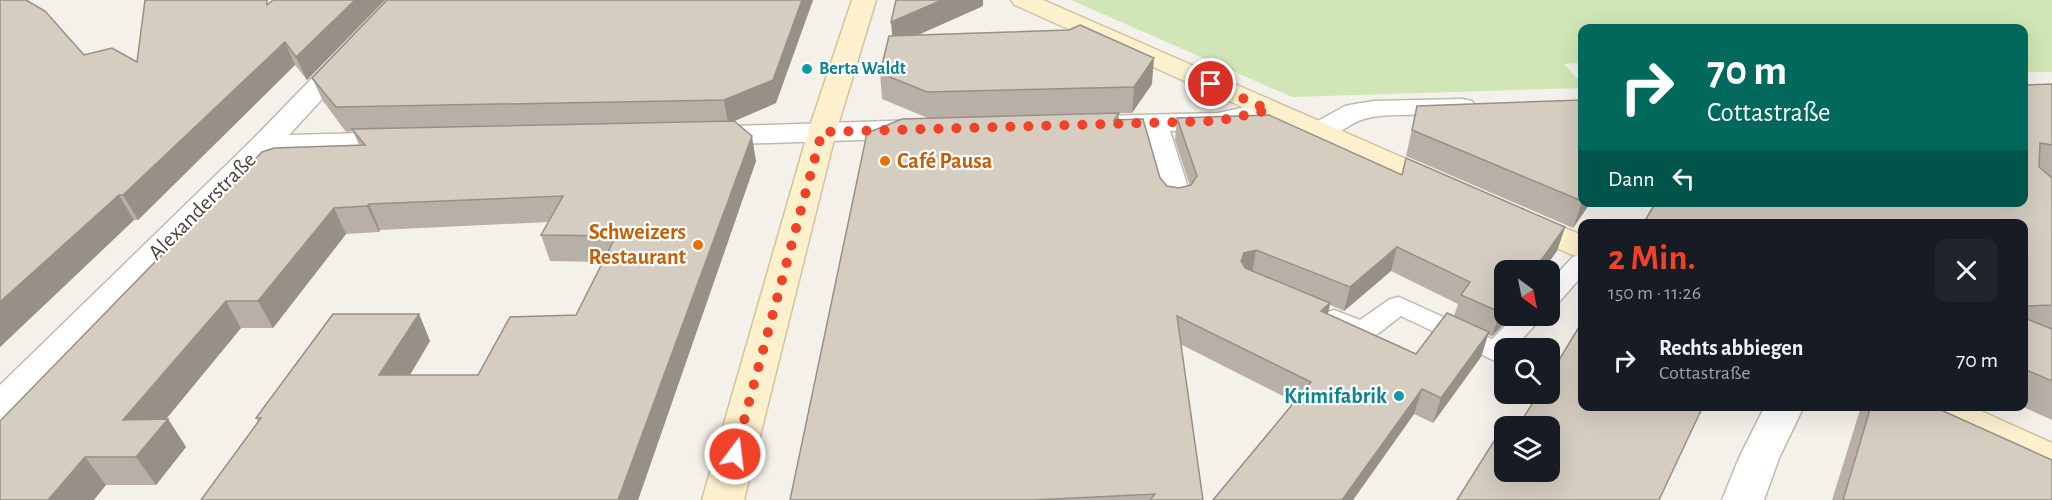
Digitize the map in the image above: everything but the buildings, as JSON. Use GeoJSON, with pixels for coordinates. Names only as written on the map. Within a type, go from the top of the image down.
{"type":"FeatureCollection","features":[{"type":"Feature","properties":{"kind":"street","name":"Alexanderstraße"},"geometry":{"type":"LineString","coordinates":[[0,408],[264,144],[401,0]]}},
{"type":"Feature","properties":{"kind":"street"},"geometry":{"type":"LineString","coordinates":[[723,500],[822,132],[864,0]]}},
{"type":"Feature","properties":{"kind":"street"},"geometry":{"type":"LineString","coordinates":[[1023,0],[1578,245]]}},
{"type":"Feature","properties":{"kind":"street"},"geometry":{"type":"LineString","coordinates":[[1319,132],[1355,112],[1374,109],[1490,106]]}},
{"type":"Feature","properties":{"kind":"street"},"geometry":{"type":"LineString","coordinates":[[1070,125],[1218,121],[1269,110]]}},
{"type":"Feature","properties":{"kind":"street"},"geometry":{"type":"LineString","coordinates":[[1153,123],[1176,200]]}},
{"type":"Feature","properties":{"kind":"street"},"geometry":{"type":"LineString","coordinates":[[679,136],[939,129]]}},
{"type":"Feature","properties":{"kind":"street"},"geometry":{"type":"LineString","coordinates":[[264,144],[429,141]]}},
{"type":"Feature","properties":{"kind":"street"},"geometry":{"type":"LineString","coordinates":[[1743,500],[1759,458],[1782,411]]}},
{"type":"Feature","properties":{"kind":"street"},"geometry":{"type":"LineString","coordinates":[[1943,411],[2052,460]]}},
{"type":"Feature","properties":{"kind":"lane"},"geometry":{"type":"LineString","coordinates":[[1560,285],[1578,266]]}},
{"type":"Feature","properties":{"kind":"lane"},"geometry":{"type":"LineString","coordinates":[[1312,310],[1363,331],[1399,305],[1495,352],[1520,326]]}},
{"type":"Feature","properties":{"kind":"green space"},"geometry":{"type":"Polygon","coordinates":[[[1071,0],[2052,0],[2052,72],[2028,72],[2028,24],[1578,24],[1578,63],[1564,64],[1578,80],[1578,88],[1292,97],[1071,0]]]}},
{"type":"Feature","properties":{"kind":"place","name":"Berta Waldt"},"geometry":{"type":"Point","coordinates":[807,69]}},
{"type":"Feature","properties":{"kind":"place","name":"Café Pausa"},"geometry":{"type":"Point","coordinates":[885,161]}},
{"type":"Feature","properties":{"kind":"place","name":"Schweizers Restaurant"},"geometry":{"type":"Point","coordinates":[698,245]}},
{"type":"Feature","properties":{"kind":"place","name":"Krimifabrik"},"geometry":{"type":"Point","coordinates":[1399,396]}},
{"type":"Feature","properties":{"kind":"route"},"geometry":{"type":"LineString","coordinates":[[735,454],[822,132],[1218,121],[1269,110],[1211,84]]}}]}
